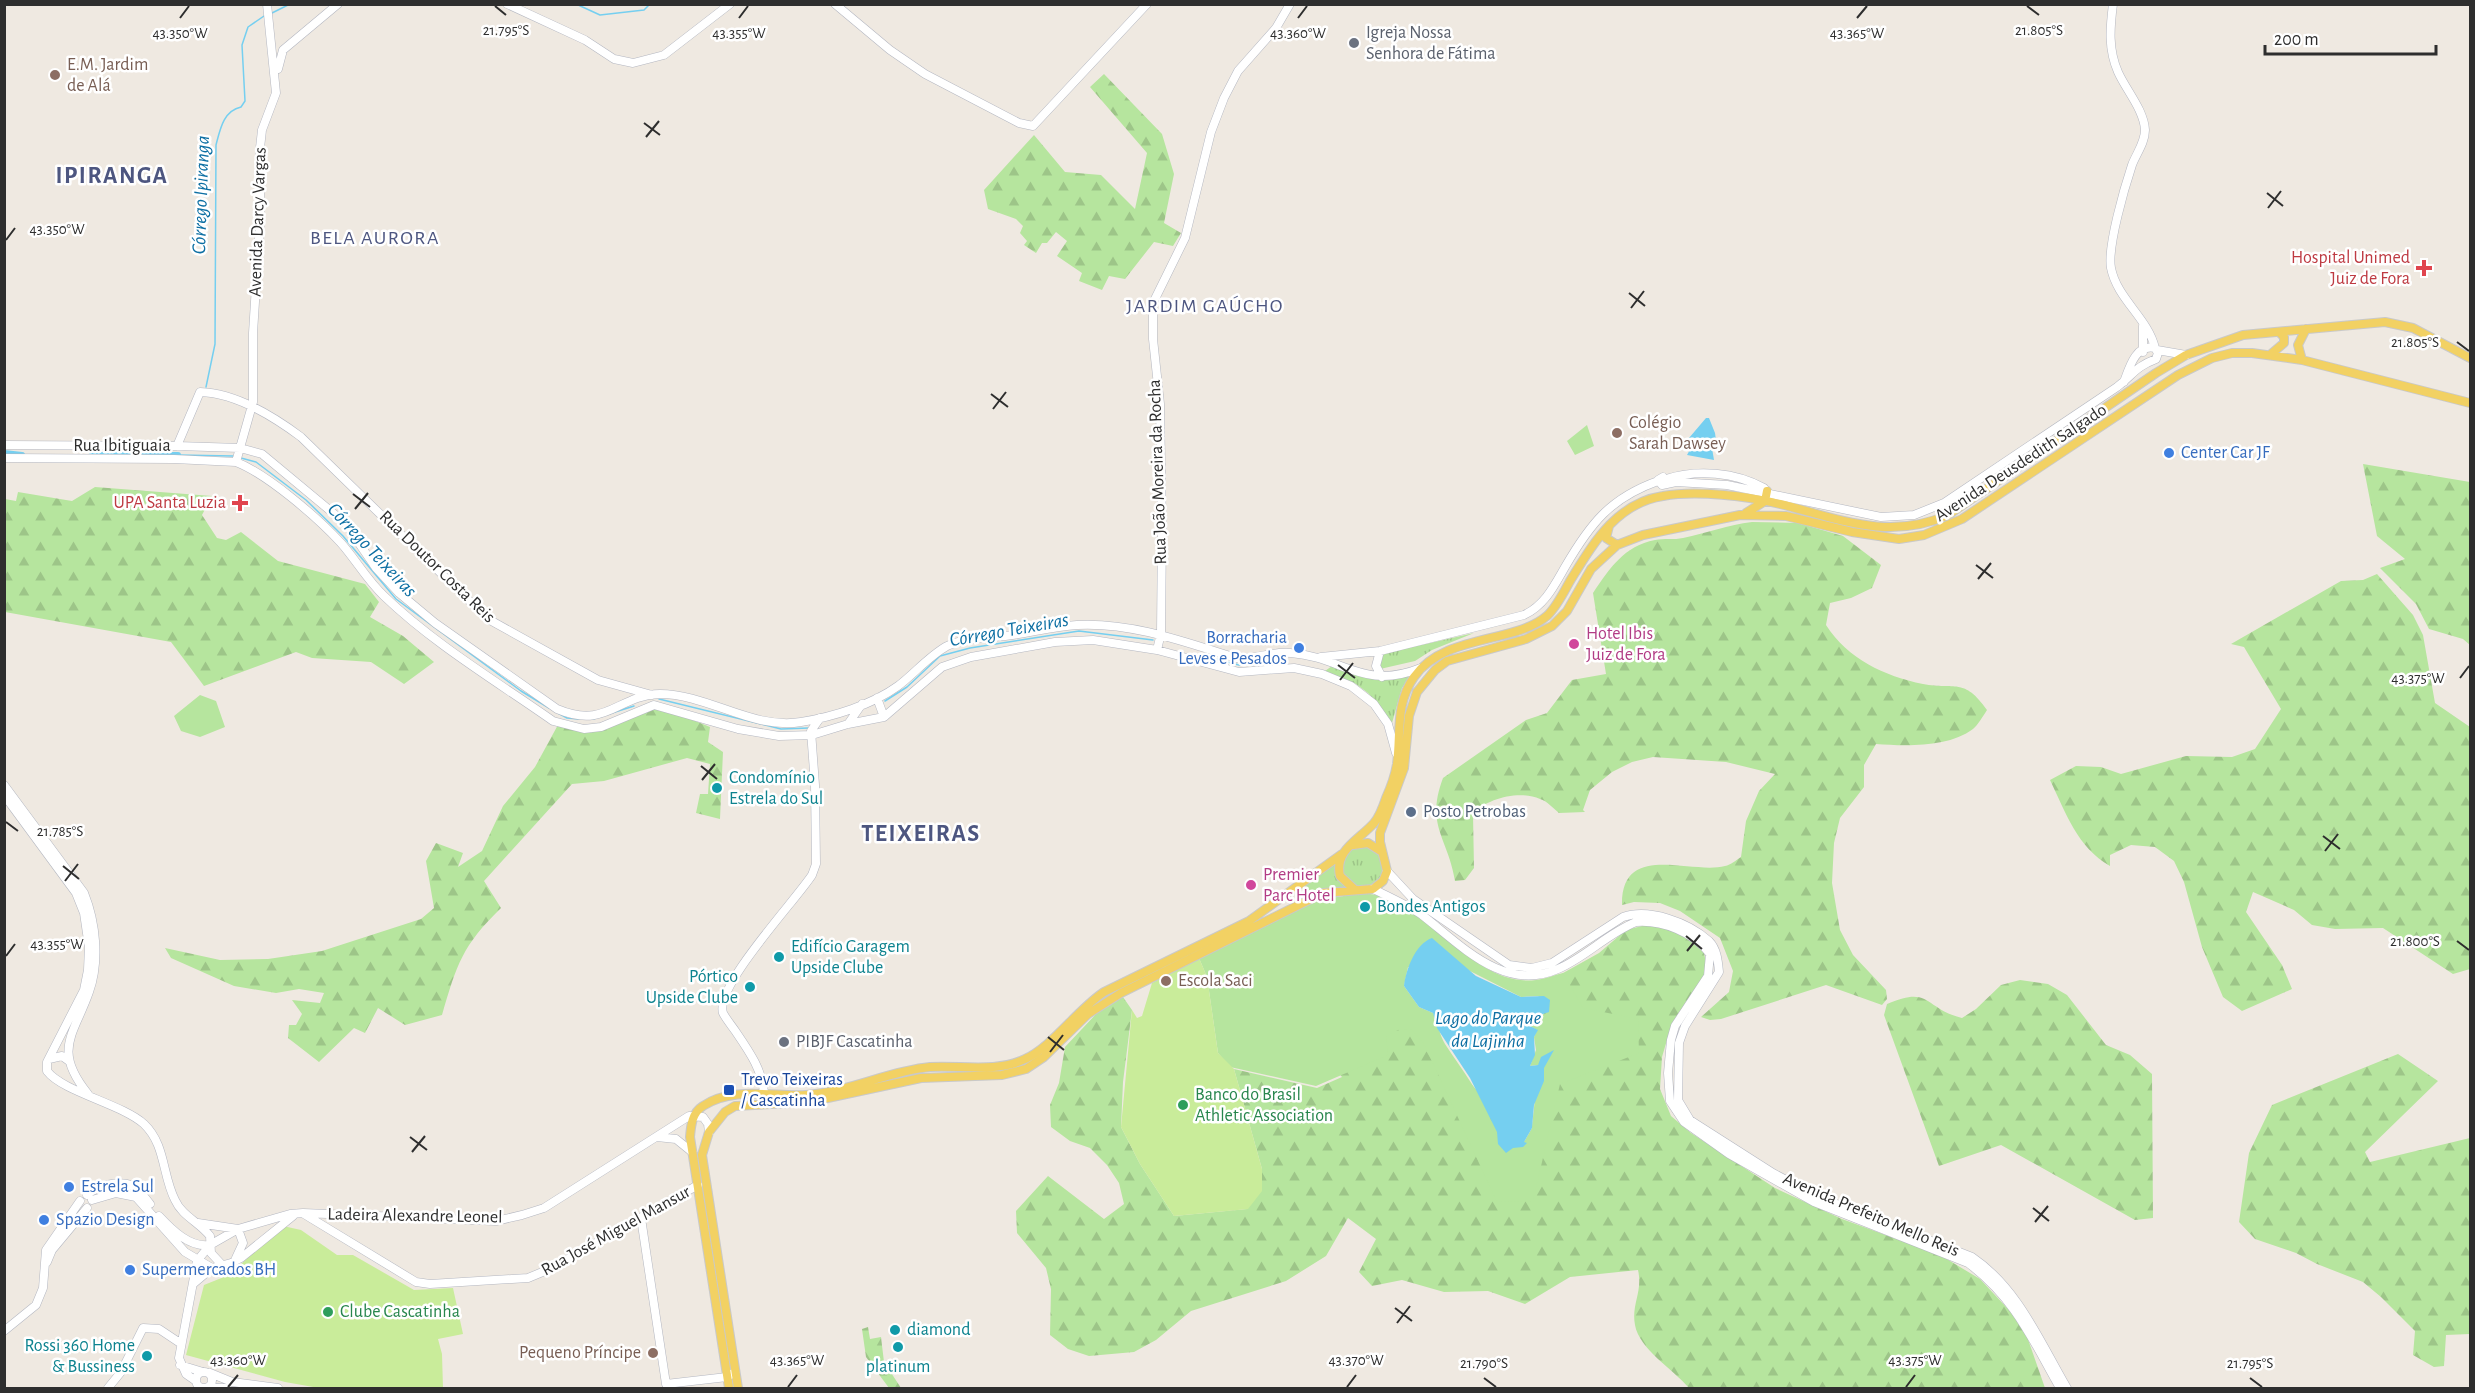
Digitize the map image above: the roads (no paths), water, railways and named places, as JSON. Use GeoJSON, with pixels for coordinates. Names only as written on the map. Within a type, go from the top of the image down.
{"type":"FeatureCollection","features":[{"type":"Feature","properties":{"kind":"main road","name":"Avenida Deusdedith Salgado"},"geometry":{"type":"LineString","coordinates":[[764,1090],[809,1095],[916,1069],[1003,1065],[1025,1059],[1045,1045],[1086,1004],[1104,992],[1249,921],[1346,850],[1375,821],[1394,780],[1401,706],[1406,691],[1423,668],[1447,651],[1522,628],[1547,616],[1592,545],[1611,523],[1633,507],[1663,496],[1701,495],[1765,501],[1881,528],[1901,528],[1934,521],[1948,514],[2156,373],[2186,355],[2243,335],[2355,324],[2399,324],[2413,328],[2470,358]]}},
{"type":"Feature","properties":{"kind":"main road"},"geometry":{"type":"LineString","coordinates":[[2302,360],[2298,345],[2306,329]]}},
{"type":"Feature","properties":{"kind":"main road"},"geometry":{"type":"LineString","coordinates":[[2271,354],[2284,343],[2284,337],[2279,332]]}},
{"type":"Feature","properties":{"kind":"main road","name":"Avenida Deusdedith Salgado"},"geometry":{"type":"LineString","coordinates":[[1384,855],[1380,842],[1382,825],[1404,768],[1412,705],[1425,681],[1447,662],[1526,639],[1552,626],[1567,611],[1591,569],[1617,545],[1643,535],[1740,515],[1786,516],[1886,539],[1924,535],[1962,519],[2192,368],[2232,352],[2271,354],[2302,360],[2470,403]]}},
{"type":"Feature","properties":{"kind":"main road"},"geometry":{"type":"LineString","coordinates":[[1740,515],[1755,510],[1765,501],[1767,491]]}},
{"type":"Feature","properties":{"kind":"main road"},"geometry":{"type":"LineString","coordinates":[[1611,523],[1605,536],[1612,544],[1617,545]]}},
{"type":"Feature","properties":{"kind":"main road"},"geometry":{"type":"LineString","coordinates":[[711,1130],[723,1114],[735,1106],[830,1100],[921,1078],[1002,1075],[1026,1070],[1044,1057],[1102,1004],[1304,902],[1323,894],[1358,891],[1373,889],[1383,881],[1387,870],[1384,855],[1368,843],[1346,850],[1339,861],[1340,876],[1350,888],[1358,891]]}},
{"type":"Feature","properties":{"kind":"main road"},"geometry":{"type":"LineString","coordinates":[[1300,885],[1304,902]]}},
{"type":"Feature","properties":{"kind":"main road"},"geometry":{"type":"LineString","coordinates":[[738,1389],[731,1374],[692,1152],[690,1124],[694,1115],[704,1105],[718,1099],[764,1090]]}},
{"type":"Feature","properties":{"kind":"main road"},"geometry":{"type":"LineString","coordinates":[[729,1389],[731,1374],[702,1155],[717,1118],[727,1107],[741,1101],[760,1100],[764,1090]]}},
{"type":"Feature","properties":{"kind":"street"},"geometry":{"type":"LineString","coordinates":[[275,78],[281,52],[338,4]]}},
{"type":"Feature","properties":{"kind":"street"},"geometry":{"type":"LineString","coordinates":[[507,4],[585,40],[614,59],[633,63],[664,55],[730,4]]}},
{"type":"Feature","properties":{"kind":"street"},"geometry":{"type":"LineString","coordinates":[[835,4],[890,51],[925,74],[1018,123],[1033,126],[1147,4]]}},
{"type":"Feature","properties":{"kind":"street","name":"Rua João Moreira da Rocha"},"geometry":{"type":"LineString","coordinates":[[1157,650],[1160,635],[1161,467],[1152,310],[1158,290],[1174,265],[1185,238],[1211,132],[1224,98],[1238,71],[1276,28],[1290,4]]}},
{"type":"Feature","properties":{"kind":"street"},"geometry":{"type":"LineString","coordinates":[[1663,482],[1727,485],[1767,491],[1881,517],[1900,517],[1921,513],[1944,503],[2124,382],[2138,366],[2157,356],[2156,349],[2143,324],[2118,288],[2110,261],[2131,168],[2145,130],[2141,115],[2118,72],[2111,52],[2113,4]]}},
{"type":"Feature","properties":{"kind":"street","name":"Avenida Darcy Vargas"},"geometry":{"type":"LineString","coordinates":[[238,456],[252,406],[260,148],[262,130],[276,97],[268,6]]}},
{"type":"Feature","properties":{"kind":"street"},"geometry":{"type":"LineString","coordinates":[[2143,324],[2143,354],[2151,361],[2156,373]]}},
{"type":"Feature","properties":{"kind":"street"},"geometry":{"type":"LineString","coordinates":[[2124,382],[2131,361],[2151,346],[2186,355]]}},
{"type":"Feature","properties":{"kind":"street","name":"Rua Doutor Costa Reis"},"geometry":{"type":"LineString","coordinates":[[177,446],[200,392],[252,406],[278,420],[308,444],[488,619],[598,680],[652,695]]}},
{"type":"Feature","properties":{"kind":"street","name":"Rua Ibitiguaia"},"geometry":{"type":"LineString","coordinates":[[4,445],[177,446],[238,456]]}},
{"type":"Feature","properties":{"kind":"street"},"geometry":{"type":"LineString","coordinates":[[238,456],[262,454],[282,468],[345,523],[376,568],[399,593],[435,624],[557,709],[577,716],[594,717],[640,698],[652,695],[680,695],[742,715],[783,724],[820,718],[877,698],[896,688],[948,646],[967,641],[1079,625],[1160,635],[1236,658],[1248,659],[1284,653],[1338,657],[1380,651],[1489,626],[1532,611],[1550,592],[1599,516],[1631,492],[1692,474],[1730,475],[1767,491]]}},
{"type":"Feature","properties":{"kind":"street"},"geometry":{"type":"LineString","coordinates":[[238,456],[332,535],[369,581],[424,631],[553,721],[584,729],[601,727],[650,706],[738,729],[779,736],[812,735],[848,724],[884,717],[942,667],[971,657],[1079,640],[1113,642],[1157,650],[1239,672],[1301,668],[1341,681],[1366,696],[1380,711],[1394,739],[1397,763]]}},
{"type":"Feature","properties":{"kind":"street","name":"Rua Ibitiguaia"},"geometry":{"type":"LineString","coordinates":[[4,458],[174,459],[238,456]]}},
{"type":"Feature","properties":{"kind":"street"},"geometry":{"type":"LineString","coordinates":[[1727,485],[1730,484],[1730,475]]}},
{"type":"Feature","properties":{"kind":"street"},"geometry":{"type":"LineString","coordinates":[[1663,482],[1663,496]]}},
{"type":"Feature","properties":{"kind":"street"},"geometry":{"type":"LineString","coordinates":[[1181,656],[1183,641]]}},
{"type":"Feature","properties":{"kind":"street"},"geometry":{"type":"LineString","coordinates":[[1380,651],[1376,666],[1382,677]]}},
{"type":"Feature","properties":{"kind":"street"},"geometry":{"type":"LineString","coordinates":[[1316,657],[1351,672],[1382,677],[1423,668]]}},
{"type":"Feature","properties":{"kind":"street"},"geometry":{"type":"LineString","coordinates":[[1275,670],[1293,664],[1320,669],[1338,657]]}},
{"type":"Feature","properties":{"kind":"street","name":"Rua Doutor Costa Reis"},"geometry":{"type":"LineString","coordinates":[[627,688],[650,706]]}},
{"type":"Feature","properties":{"kind":"street"},"geometry":{"type":"LineString","coordinates":[[650,706],[652,695]]}},
{"type":"Feature","properties":{"kind":"street"},"geometry":{"type":"LineString","coordinates":[[877,698],[884,717]]}},
{"type":"Feature","properties":{"kind":"street"},"geometry":{"type":"LineString","coordinates":[[848,724],[862,704]]}},
{"type":"Feature","properties":{"kind":"street"},"geometry":{"type":"LineString","coordinates":[[764,1090],[751,1054],[723,1013],[722,1004],[736,974],[812,875],[816,845],[811,731],[820,718]]}},
{"type":"Feature","properties":{"kind":"street"},"geometry":{"type":"LineString","coordinates":[[4,785],[84,893],[92,913],[94,970],[89,992],[69,1038],[67,1073],[58,1079]]}},
{"type":"Feature","properties":{"kind":"street"},"geometry":{"type":"LineString","coordinates":[[4,795],[76,893],[84,913],[88,970],[84,990],[49,1059],[47,1071],[58,1079],[137,1119],[153,1133],[159,1145],[173,1198],[181,1210],[210,1236],[213,1257],[223,1266]]}},
{"type":"Feature","properties":{"kind":"street","name":"Avenida Prefeito Mello Reis"},"geometry":{"type":"LineString","coordinates":[[1387,870],[1413,899],[1509,965],[1532,968],[1552,963],[1623,917],[1636,913],[1652,913],[1675,922],[1709,942],[1715,950],[1719,972],[1685,1026],[1679,1043],[1677,1076],[1682,1109],[1690,1120],[1734,1149],[1816,1196],[1972,1257],[1992,1270],[2018,1302],[2067,1389]]}},
{"type":"Feature","properties":{"kind":"street","name":"Avenida Prefeito Mello Reis"},"geometry":{"type":"LineString","coordinates":[[1373,889],[1419,914],[1484,963],[1517,976],[1534,977],[1559,969],[1636,922],[1651,921],[1672,927],[1704,945],[1710,954],[1708,976],[1675,1026],[1671,1040],[1668,1073],[1670,1101],[1676,1113],[1684,1122],[1729,1154],[1793,1191],[1968,1263],[1989,1279],[2014,1306],[2060,1389]]}},
{"type":"Feature","properties":{"kind":"street"},"geometry":{"type":"LineString","coordinates":[[49,1059],[62,1056],[69,1062],[90,1096]]}},
{"type":"Feature","properties":{"kind":"street"},"geometry":{"type":"LineString","coordinates":[[694,1115],[706,1120],[711,1130]]}},
{"type":"Feature","properties":{"kind":"street","name":"Ladeira Alexandre Leonel"},"geometry":{"type":"LineString","coordinates":[[197,1261],[210,1245],[238,1229],[300,1213],[496,1221],[544,1208],[694,1115]]}},
{"type":"Feature","properties":{"kind":"street"},"geometry":{"type":"LineString","coordinates":[[656,1137],[671,1137],[692,1152]]}},
{"type":"Feature","properties":{"kind":"street"},"geometry":{"type":"LineString","coordinates":[[44,1272],[52,1251],[87,1208],[90,1198],[104,1185],[132,1186],[162,1219],[186,1240],[196,1245],[210,1245]]}},
{"type":"Feature","properties":{"kind":"street","name":"Rua José Miguel Mansur"},"geometry":{"type":"LineString","coordinates":[[300,1213],[405,1278],[430,1284],[462,1282],[535,1276],[698,1185]]}},
{"type":"Feature","properties":{"kind":"street"},"geometry":{"type":"LineString","coordinates":[[4,1331],[36,1305],[43,1288],[46,1250],[80,1201],[116,1193],[136,1197],[185,1252],[212,1268]]}},
{"type":"Feature","properties":{"kind":"street"},"geometry":{"type":"LineString","coordinates":[[80,1201],[87,1208]]}},
{"type":"Feature","properties":{"kind":"street"},"geometry":{"type":"LineString","coordinates":[[193,1285],[212,1268],[235,1261],[300,1213]]}},
{"type":"Feature","properties":{"kind":"street"},"geometry":{"type":"LineString","coordinates":[[641,1218],[666,1384],[731,1374]]}},
{"type":"Feature","properties":{"kind":"street"},"geometry":{"type":"LineString","coordinates":[[198,1223],[238,1229],[242,1247],[235,1261]]}},
{"type":"Feature","properties":{"kind":"street"},"geometry":{"type":"LineString","coordinates":[[185,1252],[194,1274]]}},
{"type":"Feature","properties":{"kind":"street"},"geometry":{"type":"LineString","coordinates":[[197,1261],[180,1343],[180,1365],[186,1374],[201,1387],[225,1389]]}},
{"type":"Feature","properties":{"kind":"street"},"geometry":{"type":"LineString","coordinates":[[108,1389],[121,1372],[143,1328],[159,1329],[180,1343]]}},
{"type":"Feature","properties":{"kind":"street"},"geometry":{"type":"LineString","coordinates":[[180,1365],[232,1382],[278,1389]]}},
{"type":"Feature","properties":{"kind":"street"},"geometry":{"type":"LineString","coordinates":[[196,1381],[197,1376],[206,1372]]}},
{"type":"Feature","properties":{"kind":"street"},"geometry":{"type":"LineString","coordinates":[[206,1372],[213,1380],[208,1387]]}},
{"type":"Feature","properties":{"kind":"water"},"geometry":{"type":"Polygon","coordinates":[[[1706,418],[1709,418],[1715,433],[1716,440],[1712,448],[1714,460],[1687,455],[1692,446],[1689,438],[1706,418]]]}},
{"type":"Feature","properties":{"kind":"water","name":"Lago do Parque da Lajinha"},"geometry":{"type":"Polygon","coordinates":[[[1432,938],[1476,976],[1521,997],[1544,996],[1550,1000],[1549,1012],[1537,1016],[1530,1026],[1538,1030],[1534,1037],[1535,1055],[1530,1066],[1538,1065],[1541,1057],[1554,1050],[1544,1068],[1544,1081],[1534,1105],[1532,1128],[1524,1142],[1527,1143],[1523,1147],[1513,1148],[1506,1153],[1498,1144],[1497,1132],[1470,1078],[1437,1028],[1433,1013],[1419,1007],[1404,986],[1409,965],[1416,952],[1432,938]]]}},
{"type":"Feature","properties":{"kind":"waterway","name":"Córrego Ipiranga"},"geometry":{"type":"LineString","coordinates":[[272,13],[290,4]]}},
{"type":"Feature","properties":{"kind":"waterway","name":"Córrego Ipiranga"},"geometry":{"type":"LineString","coordinates":[[576,4],[600,15],[644,10],[650,4]]}},
{"type":"Feature","properties":{"kind":"waterway","name":"Córrego Ipiranga"},"geometry":{"type":"LineString","coordinates":[[206,387],[215,344],[216,145],[226,117],[241,107],[245,101],[242,45],[248,27],[264,16]]}},
{"type":"Feature","properties":{"kind":"waterway","name":"Córrego Ipiranga"},"geometry":{"type":"LineString","coordinates":[[4,453],[22,455]]}},
{"type":"Feature","properties":{"kind":"waterway","name":"Córrego Ipiranga"},"geometry":{"type":"LineString","coordinates":[[92,455],[178,455]]}},
{"type":"Feature","properties":{"kind":"waterway","name":"Córrego Teixeiras"},"geometry":{"type":"LineString","coordinates":[[178,455],[233,456]]}},
{"type":"Feature","properties":{"kind":"waterway","name":"Córrego Teixeiras"},"geometry":{"type":"LineString","coordinates":[[241,458],[256,462],[306,500],[343,536],[396,599],[521,691],[549,708]]}},
{"type":"Feature","properties":{"kind":"waterway","name":"Córrego Teixeiras"},"geometry":{"type":"LineString","coordinates":[[885,701],[907,687],[940,656],[970,648],[1079,631],[1153,640]]}},
{"type":"Feature","properties":{"kind":"waterway","name":"Córrego Teixeiras"},"geometry":{"type":"LineString","coordinates":[[1200,655],[1239,665],[1262,664]]}},
{"type":"Feature","properties":{"kind":"waterway","name":"Córrego Teixeiras"},"geometry":{"type":"LineString","coordinates":[[659,699],[781,729],[809,728]]}},
{"type":"Feature","properties":{"kind":"waterway","name":"Córrego Teixeiras"},"geometry":{"type":"LineString","coordinates":[[593,719],[634,706]]}},
{"type":"Feature","properties":{"kind":"waterway","name":"Córrego Teixeiras"},"geometry":{"type":"LineString","coordinates":[[558,713],[567,718],[579,719]]}},
{"type":"Feature","properties":{"kind":"place","name":"Igreja Nossa Senhora de Fátima"},"geometry":{"type":"Point","coordinates":[1354,43]}},
{"type":"Feature","properties":{"kind":"place","name":"E.M. Jardim de Alá"},"geometry":{"type":"Point","coordinates":[55,75]}},
{"type":"Feature","properties":{"kind":"place","name":"Hospital Unimed Juiz de Fora"},"geometry":{"type":"Point","coordinates":[2424,268]}},
{"type":"Feature","properties":{"kind":"place","name":"Colégio Sarah Dawsey"},"geometry":{"type":"Point","coordinates":[1617,433]}},
{"type":"Feature","properties":{"kind":"place","name":"Center Car JF"},"geometry":{"type":"Point","coordinates":[2169,453]}},
{"type":"Feature","properties":{"kind":"place","name":"UPA Santa Luzia"},"geometry":{"type":"Point","coordinates":[240,503]}},
{"type":"Feature","properties":{"kind":"place","name":"Hotel Ibis Juiz de Fora"},"geometry":{"type":"Point","coordinates":[1574,644]}},
{"type":"Feature","properties":{"kind":"place","name":"Borracharia Leves e Pesados"},"geometry":{"type":"Point","coordinates":[1299,648]}},
{"type":"Feature","properties":{"kind":"place","name":"Condomínio Estrela do Sul"},"geometry":{"type":"Point","coordinates":[717,788]}},
{"type":"Feature","properties":{"kind":"place","name":"Posto Petrobas"},"geometry":{"type":"Point","coordinates":[1411,812]}},
{"type":"Feature","properties":{"kind":"place","name":"Premier Parc Hotel"},"geometry":{"type":"Point","coordinates":[1251,885]}},
{"type":"Feature","properties":{"kind":"place","name":"Bondes Antigos"},"geometry":{"type":"Point","coordinates":[1365,907]}},
{"type":"Feature","properties":{"kind":"place","name":"Edifício Garagem Upside Clube"},"geometry":{"type":"Point","coordinates":[779,957]}},
{"type":"Feature","properties":{"kind":"place","name":"Escola Saci"},"geometry":{"type":"Point","coordinates":[1166,981]}},
{"type":"Feature","properties":{"kind":"place","name":"Pórtico Upside Clube"},"geometry":{"type":"Point","coordinates":[750,987]}},
{"type":"Feature","properties":{"kind":"place","name":"PIBJF Cascatinha"},"geometry":{"type":"Point","coordinates":[784,1042]}},
{"type":"Feature","properties":{"kind":"place","name":"Trevo Teixeiras / Cascatinha"},"geometry":{"type":"Point","coordinates":[729,1090]}},
{"type":"Feature","properties":{"kind":"place","name":"Banco do Brasil Athletic Association"},"geometry":{"type":"Point","coordinates":[1183,1105]}},
{"type":"Feature","properties":{"kind":"place","name":"Estrela Sul"},"geometry":{"type":"Point","coordinates":[69,1187]}},
{"type":"Feature","properties":{"kind":"place","name":"Spazio Design"},"geometry":{"type":"Point","coordinates":[44,1220]}},
{"type":"Feature","properties":{"kind":"place","name":"Supermercados BH"},"geometry":{"type":"Point","coordinates":[130,1270]}},
{"type":"Feature","properties":{"kind":"place","name":"Clube Cascatinha"},"geometry":{"type":"Point","coordinates":[328,1312]}},
{"type":"Feature","properties":{"kind":"place","name":"diamond"},"geometry":{"type":"Point","coordinates":[895,1330]}},
{"type":"Feature","properties":{"kind":"place","name":"platinum"},"geometry":{"type":"Point","coordinates":[898,1347]}},
{"type":"Feature","properties":{"kind":"place","name":"Pequeno Príncipe"},"geometry":{"type":"Point","coordinates":[653,1353]}},
{"type":"Feature","properties":{"kind":"place","name":"Rossi 360 Home & Bussiness"},"geometry":{"type":"Point","coordinates":[147,1356]}},
{"type":"Feature","properties":{"kind":"district","name":"IPIRANGA"},"geometry":{"type":"Point","coordinates":[112,176]}},
{"type":"Feature","properties":{"kind":"district","name":"BELA AURORA"},"geometry":{"type":"Point","coordinates":[375,238]}},
{"type":"Feature","properties":{"kind":"district","name":"JARDIM GAÚCHO"},"geometry":{"type":"Point","coordinates":[1205,306]}},
{"type":"Feature","properties":{"kind":"district","name":"TEIXEIRAS"},"geometry":{"type":"Point","coordinates":[921,834]}}]}
